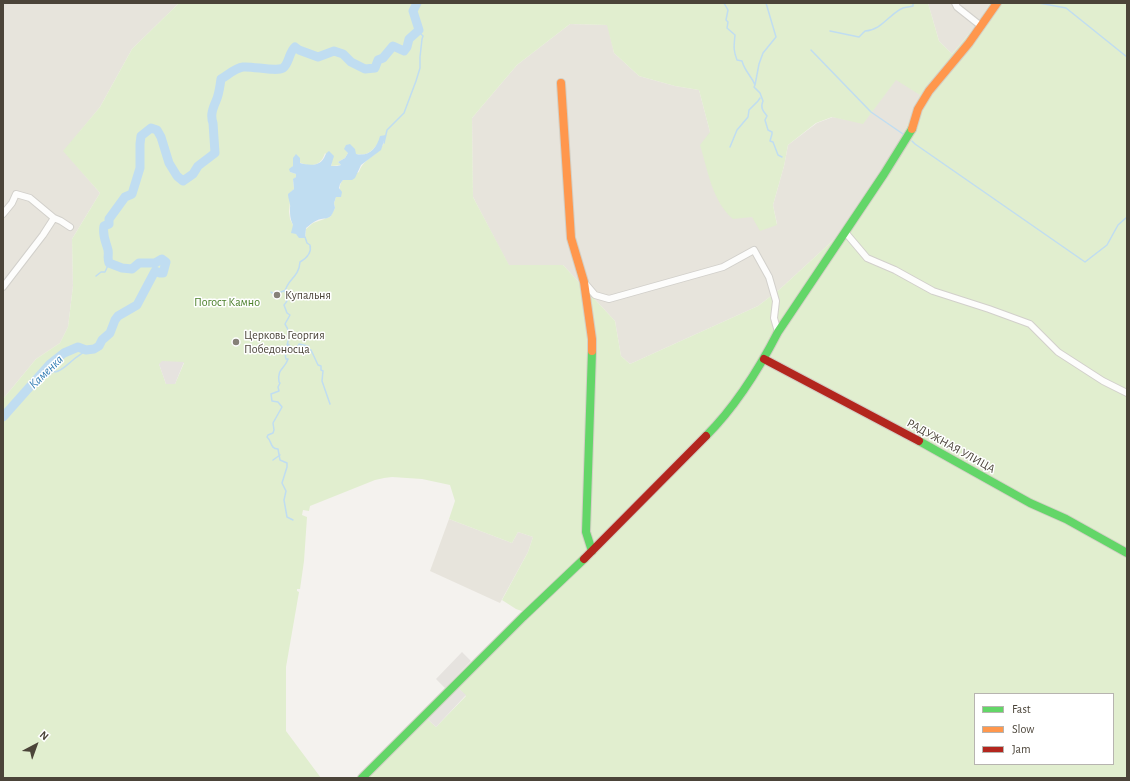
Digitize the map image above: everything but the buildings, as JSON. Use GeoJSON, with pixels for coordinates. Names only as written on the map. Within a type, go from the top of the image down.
{"type":"FeatureCollection","features":[{"type":"Feature","properties":{"kind":"street"},"geometry":{"type":"LineString","coordinates":[[955,3],[957,7],[981,26]]}},
{"type":"Feature","properties":{"kind":"street"},"geometry":{"type":"LineString","coordinates":[[362,778],[523,617],[592,551],[720,421],[764,359],[778,332],[911,132],[918,109],[929,92],[969,44],[997,3]]}},
{"type":"Feature","properties":{"kind":"street"},"geometry":{"type":"LineString","coordinates":[[561,83],[571,238],[584,282],[592,338],[586,532],[592,551]]}},
{"type":"Feature","properties":{"kind":"street"},"geometry":{"type":"LineString","coordinates":[[3,214],[12,203],[16,194],[30,198],[54,218],[70,227]]}},
{"type":"Feature","properties":{"kind":"street"},"geometry":{"type":"LineString","coordinates":[[3,287],[43,235],[54,218]]}},
{"type":"Feature","properties":{"kind":"street"},"geometry":{"type":"LineString","coordinates":[[844,232],[867,258],[895,270],[933,291],[1030,324],[1058,352],[1103,381],[1127,393]]}},
{"type":"Feature","properties":{"kind":"street"},"geometry":{"type":"LineString","coordinates":[[584,282],[596,295],[609,299],[723,267],[754,250],[769,277],[776,301],[774,318],[778,332]]}},
{"type":"Feature","properties":{"kind":"street","name":"РАДУЖНАЯ УЛИЦА"},"geometry":{"type":"LineString","coordinates":[[764,359],[937,451],[1030,503],[1066,519],[1127,553]]}},
{"type":"Feature","properties":{"kind":"shaded area"},"geometry":{"type":"Polygon","coordinates":[[[3,3],[179,3],[132,49],[100,107],[64,151],[100,193],[72,239],[73,286],[68,327],[60,343],[36,359],[3,399],[3,3]]]}},
{"type":"Feature","properties":{"kind":"shaded area"},"geometry":{"type":"Polygon","coordinates":[[[928,3],[990,3],[979,22],[952,54],[939,41],[928,3]]]}},
{"type":"Feature","properties":{"kind":"shaded area"},"geometry":{"type":"Polygon","coordinates":[[[570,24],[608,25],[614,53],[639,76],[675,86],[699,90],[710,132],[752,217],[777,224],[773,205],[784,166],[788,145],[817,123],[833,117],[863,123],[896,79],[921,95],[901,140],[840,234],[780,289],[758,306],[630,364],[621,356],[615,321],[563,265],[509,266],[473,197],[472,118],[517,65],[570,24]]]}},
{"type":"Feature","properties":{"kind":"shaded area"},"geometry":{"type":"Polygon","coordinates":[[[162,361],[184,362],[175,384],[166,384],[159,364],[162,361]]]}},
{"type":"Feature","properties":{"kind":"shaded area"},"geometry":{"type":"Polygon","coordinates":[[[449,519],[512,543],[518,532],[533,537],[528,552],[500,603],[430,571],[449,519]]]}},
{"type":"Feature","properties":{"kind":"shaded area"},"geometry":{"type":"Polygon","coordinates":[[[462,652],[471,661],[445,688],[436,679],[462,652]]]}},
{"type":"Feature","properties":{"kind":"shaded area"},"geometry":{"type":"Polygon","coordinates":[[[455,685],[466,695],[436,727],[424,716],[455,685]]]}},
{"type":"Feature","properties":{"kind":"green space","name":"Погост Камно"},"geometry":{"type":"Polygon","coordinates":[[[179,3],[928,3],[939,41],[952,54],[979,22],[990,3],[1127,3],[1127,778],[366,778],[426,718],[436,727],[466,696],[457,687],[530,614],[516,609],[502,600],[528,552],[533,537],[518,532],[512,543],[449,519],[455,501],[450,485],[422,479],[392,477],[375,480],[310,506],[309,511],[303,510],[302,515],[307,517],[304,561],[300,589],[297,589],[299,592],[286,667],[286,731],[321,778],[3,778],[3,399],[36,359],[60,343],[68,327],[73,286],[72,239],[100,193],[63,151],[100,107],[132,49],[179,3]],[[570,24],[517,65],[472,118],[473,197],[509,265],[563,265],[615,321],[621,356],[630,364],[758,306],[780,289],[840,234],[901,140],[920,95],[896,80],[863,124],[832,117],[816,123],[788,145],[784,166],[773,205],[777,225],[760,231],[752,217],[733,219],[720,204],[715,195],[700,145],[710,132],[699,90],[675,86],[639,76],[614,53],[607,25],[570,24]],[[385,138],[369,153],[348,153],[345,158],[338,162],[341,165],[331,166],[332,162],[325,153],[319,162],[311,165],[307,165],[293,158],[293,166],[290,172],[296,174],[296,177],[293,180],[294,189],[291,192],[289,212],[293,229],[296,234],[305,238],[306,229],[313,223],[330,217],[335,208],[334,203],[336,197],[341,197],[340,186],[343,180],[359,172],[365,162],[380,149],[385,138]],[[184,363],[159,364],[166,384],[175,384],[184,363]]]}},
{"type":"Feature","properties":{"kind":"water"},"geometry":{"type":"Polygon","coordinates":[[[386,135],[381,150],[361,165],[355,178],[352,180],[343,180],[340,184],[339,188],[342,192],[341,197],[336,197],[333,213],[327,218],[317,220],[306,228],[305,238],[299,238],[296,234],[291,233],[293,225],[290,216],[288,194],[294,189],[293,179],[296,177],[296,174],[290,172],[289,169],[293,166],[293,158],[296,154],[300,158],[300,163],[313,165],[322,161],[329,151],[334,156],[331,166],[337,166],[341,165],[338,162],[345,158],[348,153],[344,149],[346,145],[350,144],[355,149],[356,154],[361,155],[369,153],[375,148],[380,136],[386,135]]]}},
{"type":"Feature","properties":{"kind":"waterway","name":"Каменка"},"geometry":{"type":"LineString","coordinates":[[3,417],[50,364],[64,353],[78,347],[86,350],[94,349],[99,346],[102,340],[110,333],[118,316],[137,305],[155,271],[163,273],[166,262],[162,259],[155,263],[139,263],[132,269],[122,268],[109,263],[108,260],[104,226],[109,224],[109,219],[125,197],[132,194],[140,168],[141,136],[151,128],[157,130],[161,137],[169,163],[177,176],[183,181],[193,174],[198,166],[215,153],[212,114],[219,93],[221,79],[234,70],[243,67],[283,68],[287,64],[291,52],[295,47],[318,57],[334,51],[343,54],[351,62],[365,69],[375,68],[378,60],[383,58],[393,46],[404,51],[407,47],[409,39],[419,30],[413,11],[417,3]]}},
{"type":"Feature","properties":{"kind":"waterway"},"geometry":{"type":"LineString","coordinates":[[724,3],[728,10],[726,20],[728,22],[727,28],[735,35],[734,48],[737,60],[742,61],[755,85],[754,87],[760,93],[763,101],[762,109],[767,116],[765,120],[768,130],[772,132],[770,141],[773,142],[778,155],[782,157]]}},
{"type":"Feature","properties":{"kind":"waterway"},"geometry":{"type":"LineString","coordinates":[[755,85],[759,64],[763,53],[776,37],[766,3]]}},
{"type":"Feature","properties":{"kind":"waterway"},"geometry":{"type":"LineString","coordinates":[[830,31],[859,37],[865,31],[881,25],[903,8],[913,6],[913,3]]}},
{"type":"Feature","properties":{"kind":"waterway"},"geometry":{"type":"LineString","coordinates":[[1039,3],[1066,8],[1127,57]]}},
{"type":"Feature","properties":{"kind":"waterway"},"geometry":{"type":"LineString","coordinates":[[384,143],[387,130],[404,113],[416,81],[420,68],[423,36],[419,30]]}},
{"type":"Feature","properties":{"kind":"waterway"},"geometry":{"type":"LineString","coordinates":[[811,50],[871,112],[903,134]]}},
{"type":"Feature","properties":{"kind":"waterway"},"geometry":{"type":"LineString","coordinates":[[730,147],[737,130],[748,117],[749,110],[760,98]]}},
{"type":"Feature","properties":{"kind":"waterway"},"geometry":{"type":"LineString","coordinates":[[912,141],[1085,262],[1107,245],[1118,225],[1127,217]]}},
{"type":"Feature","properties":{"kind":"waterway"},"geometry":{"type":"LineString","coordinates":[[293,520],[287,517],[284,500],[286,491],[282,483],[287,463],[280,460],[278,449],[275,449],[272,446],[267,437],[273,433],[273,423],[282,407],[278,402],[272,401],[271,394],[279,391],[279,374],[288,359],[286,359],[285,356],[289,347],[287,345],[289,334],[285,324],[290,315],[287,313],[284,305],[288,299],[285,292],[288,284],[298,272],[300,262],[310,253],[310,245],[307,243],[305,237]]}},
{"type":"Feature","properties":{"kind":"waterway"},"geometry":{"type":"LineString","coordinates":[[96,276],[101,272],[105,272],[109,263]]}},
{"type":"Feature","properties":{"kind":"waterway"},"geometry":{"type":"LineString","coordinates":[[273,293],[276,294],[286,290]]}},
{"type":"Feature","properties":{"kind":"waterway"},"geometry":{"type":"LineString","coordinates":[[288,344],[293,349],[297,348],[299,344],[308,346],[311,350],[318,365],[321,366],[321,370],[323,371],[322,381],[330,404]]}},
{"type":"Feature","properties":{"kind":"waterway"},"geometry":{"type":"LineString","coordinates":[[50,364],[55,372],[58,371],[86,350]]}},
{"type":"Feature","properties":{"kind":"waterway"},"geometry":{"type":"LineString","coordinates":[[47,377],[54,371]]}},
{"type":"Feature","properties":{"kind":"waterway"},"geometry":{"type":"LineString","coordinates":[[273,460],[280,455]]}},
{"type":"Feature","properties":{"kind":"traffic: fast"},"geometry":{"type":"LineString","coordinates":[[706,436],[727,413],[746,387],[778,332],[884,174],[912,129]]}},
{"type":"Feature","properties":{"kind":"traffic: fast"},"geometry":{"type":"LineString","coordinates":[[592,351],[586,532],[592,551]]}},
{"type":"Feature","properties":{"kind":"traffic: fast"},"geometry":{"type":"LineString","coordinates":[[919,441],[1030,503],[1066,519],[1127,553]]}},
{"type":"Feature","properties":{"kind":"traffic: fast"},"geometry":{"type":"LineString","coordinates":[[362,778],[523,617],[584,559]]}},
{"type":"Feature","properties":{"kind":"traffic: slow"},"geometry":{"type":"LineString","coordinates":[[912,129],[918,109],[929,91],[969,43],[997,3]]}},
{"type":"Feature","properties":{"kind":"traffic: slow"},"geometry":{"type":"LineString","coordinates":[[561,83],[571,238],[584,282],[592,339],[592,351]]}},
{"type":"Feature","properties":{"kind":"traffic: jam"},"geometry":{"type":"LineString","coordinates":[[764,359],[919,441]]}},
{"type":"Feature","properties":{"kind":"traffic: jam"},"geometry":{"type":"LineString","coordinates":[[584,559],[706,436]]}},
{"type":"Feature","properties":{"kind":"place","name":"Купальня"},"geometry":{"type":"Point","coordinates":[277,295]}},
{"type":"Feature","properties":{"kind":"place","name":"Церковь Георгия Победоносца"},"geometry":{"type":"Point","coordinates":[236,342]}}]}
